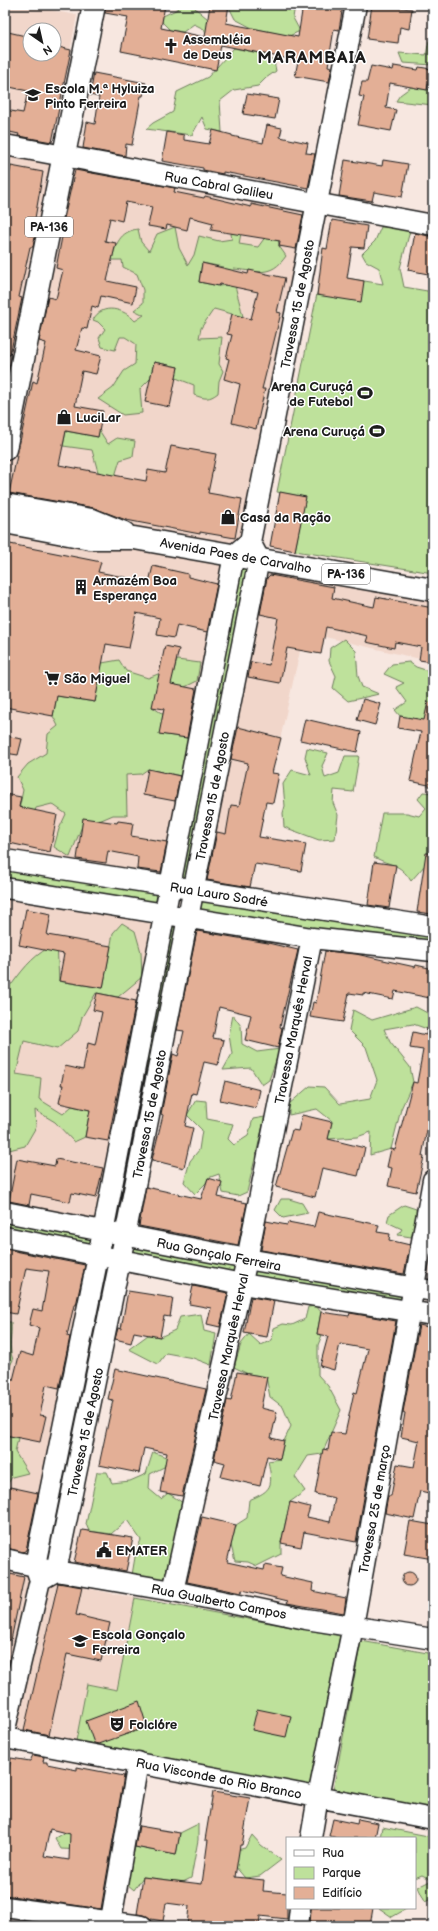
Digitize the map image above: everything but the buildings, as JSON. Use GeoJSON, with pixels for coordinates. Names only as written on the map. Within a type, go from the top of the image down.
{"type":"FeatureCollection","features":[{"type":"Feature","properties":{"kind":"main road","name":"PA-136"},"geometry":{"type":"LineString","coordinates":[[5,449],[94,5]]}},
{"type":"Feature","properties":{"kind":"main road","name":"Avenida Paes de Carvalho"},"geometry":{"type":"LineString","coordinates":[[5,505],[92,520],[134,538]]}},
{"type":"Feature","properties":{"kind":"main road","name":"Avenida Paes de Carvalho"},"geometry":{"type":"LineString","coordinates":[[5,522],[90,538],[134,538],[248,552],[433,590]]}},
{"type":"Feature","properties":{"kind":"street","name":"Travessa 15 de Agosto"},"geometry":{"type":"LineString","coordinates":[[5,1729],[125,1236],[188,918],[248,552],[356,5]]}},
{"type":"Feature","properties":{"kind":"street","name":"Rua Cabral Galileu"},"geometry":{"type":"LineString","coordinates":[[5,145],[433,225]]}},
{"type":"Feature","properties":{"kind":"street","name":"Travessa 15 de Agosto"},"geometry":{"type":"LineString","coordinates":[[44,1572],[97,1255],[103,1232],[169,886],[248,552]]}},
{"type":"Feature","properties":{"kind":"street","name":"Rua Lauro Sodré"},"geometry":{"type":"LineString","coordinates":[[5,860],[433,927]]}},
{"type":"Feature","properties":{"kind":"street","name":"Rua Lauro Sodré"},"geometry":{"type":"LineString","coordinates":[[5,888],[312,938],[433,952]]}},
{"type":"Feature","properties":{"kind":"street","name":"Travessa Marquês Herval"},"geometry":{"type":"LineString","coordinates":[[173,1591],[242,1284],[312,938]]}},
{"type":"Feature","properties":{"kind":"street","name":"Travessa 25 de março"},"geometry":{"type":"LineString","coordinates":[[311,1837],[353,1626],[433,1180]]}},
{"type":"Feature","properties":{"kind":"street","name":"Rua Gonçalo Ferreira"},"geometry":{"type":"LineString","coordinates":[[5,1212],[247,1259],[433,1291]]}},
{"type":"Feature","properties":{"kind":"street","name":"Rua Gonçalo Ferreira"},"geometry":{"type":"LineString","coordinates":[[5,1237],[242,1284],[433,1315]]}},
{"type":"Feature","properties":{"kind":"street","name":"Rua Gualberto Campos"},"geometry":{"type":"LineString","coordinates":[[5,1559],[44,1572],[173,1591],[306,1619],[433,1639]]}},
{"type":"Feature","properties":{"kind":"street","name":"Rua Visconde do Rio Branco"},"geometry":{"type":"LineString","coordinates":[[5,1738],[433,1819]]}},
{"type":"Feature","properties":{"kind":"street"},"geometry":{"type":"LineString","coordinates":[[111,1924],[138,1762]]}},
{"type":"Feature","properties":{"kind":"street"},"geometry":{"type":"LineString","coordinates":[[5,1907],[111,1924],[142,1926]]}},
{"type":"Feature","properties":{"kind":"street"},"geometry":{"type":"LineString","coordinates":[[298,1926],[300,1909]]}},
{"type":"Feature","properties":{"kind":"shaded area","name":"Escola M.ª Hyluiza Pinto Ferreira"},"geometry":{"type":"Polygon","coordinates":[[[5,5],[22,5],[77,15],[52,145],[5,136],[5,5]]]}},
{"type":"Feature","properties":{"kind":"shaded area"},"geometry":{"type":"Polygon","coordinates":[[[5,144],[317,203],[248,557],[433,589],[433,662],[325,637],[321,654],[300,651],[266,802],[246,910],[179,900],[45,1563],[5,1733],[5,144]]]}},
{"type":"Feature","properties":{"kind":"shaded area","name":"Escola Gonçalo Ferreira"},"geometry":{"type":"Polygon","coordinates":[[[46,1580],[135,1598],[117,1690],[87,1684],[76,1741],[14,1728],[46,1580]]]}},
{"type":"Feature","properties":{"kind":"green space"},"geometry":{"type":"Polygon","coordinates":[[[173,5],[196,5],[195,8],[208,19],[228,31],[207,37],[204,29],[194,24],[183,32],[170,30],[162,22],[163,16],[178,9],[173,5]]]}},
{"type":"Feature","properties":{"kind":"green space"},"geometry":{"type":"Polygon","coordinates":[[[228,5],[242,5],[243,7],[251,5],[295,5],[293,18],[300,31],[289,36],[252,28],[235,19],[228,5]]]}},
{"type":"Feature","properties":{"kind":"green space"},"geometry":{"type":"Polygon","coordinates":[[[433,39],[433,65],[403,63],[399,53],[426,55],[429,41],[433,39]]]}},
{"type":"Feature","properties":{"kind":"green space"},"geometry":{"type":"Polygon","coordinates":[[[234,48],[263,54],[274,61],[276,71],[258,86],[234,90],[220,101],[222,132],[207,129],[202,117],[192,135],[146,129],[153,123],[173,112],[177,92],[208,77],[234,48]]]}},
{"type":"Feature","properties":{"kind":"green space"},"geometry":{"type":"Polygon","coordinates":[[[411,87],[427,90],[433,88],[433,105],[396,101],[400,95],[411,87]]]}},
{"type":"Feature","properties":{"kind":"green space"},"geometry":{"type":"Polygon","coordinates":[[[5,158],[11,166],[8,180],[21,183],[5,196],[5,158]]]}},
{"type":"Feature","properties":{"kind":"green space"},"geometry":{"type":"Polygon","coordinates":[[[244,216],[239,244],[258,247],[266,236],[278,238],[279,246],[286,256],[275,268],[263,272],[234,269],[225,279],[221,278],[223,267],[202,263],[199,282],[219,286],[235,284],[243,317],[214,309],[201,328],[199,338],[222,337],[219,364],[223,371],[219,381],[218,393],[207,398],[194,395],[194,385],[176,378],[178,367],[154,362],[150,379],[140,389],[142,413],[123,415],[98,399],[113,388],[124,371],[135,364],[136,344],[125,337],[120,337],[115,350],[102,347],[99,338],[105,329],[98,322],[93,320],[97,314],[108,309],[114,309],[125,313],[135,321],[144,315],[134,310],[143,303],[143,290],[137,274],[123,267],[122,260],[112,260],[119,240],[132,230],[138,229],[141,242],[149,251],[157,234],[175,227],[179,248],[188,265],[194,255],[199,236],[219,241],[232,239],[231,234],[244,216]]]}},
{"type":"Feature","properties":{"kind":"green space","name":"Arena Curuçá"},"geometry":{"type":"Polygon","coordinates":[[[381,227],[394,227],[410,231],[400,268],[404,287],[433,292],[433,573],[295,551],[305,497],[277,492],[321,274],[383,284],[379,268],[366,261],[362,254],[375,241],[381,227]]]}},
{"type":"Feature","properties":{"kind":"green space"},"geometry":{"type":"Polygon","coordinates":[[[99,430],[108,444],[117,438],[135,441],[133,456],[120,460],[115,476],[98,472],[92,450],[63,446],[66,431],[98,437],[99,430]]]}},
{"type":"Feature","properties":{"kind":"green space"},"geometry":{"type":"Polygon","coordinates":[[[234,555],[259,559],[193,890],[170,886],[165,913],[5,888],[5,860],[169,885],[234,555]]]}},
{"type":"Feature","properties":{"kind":"green space"},"geometry":{"type":"Polygon","coordinates":[[[344,639],[356,651],[358,676],[362,687],[379,694],[348,701],[333,688],[336,676],[329,661],[330,648],[344,639]]]}},
{"type":"Feature","properties":{"kind":"green space"},"geometry":{"type":"Polygon","coordinates":[[[119,660],[126,671],[148,678],[158,674],[172,677],[177,660],[200,663],[197,681],[185,687],[183,698],[152,707],[163,714],[160,734],[188,738],[181,776],[148,769],[141,774],[126,775],[127,815],[113,815],[99,821],[83,819],[82,826],[70,857],[54,847],[59,829],[66,814],[52,804],[36,808],[27,832],[15,829],[23,790],[17,777],[28,764],[46,753],[48,734],[58,726],[53,716],[57,696],[95,702],[102,663],[119,660]]]}},
{"type":"Feature","properties":{"kind":"green space"},"geometry":{"type":"Polygon","coordinates":[[[409,662],[416,667],[432,672],[433,669],[433,711],[425,721],[400,716],[395,710],[407,702],[396,687],[404,683],[384,674],[392,664],[409,662]]]}},
{"type":"Feature","properties":{"kind":"green space"},"geometry":{"type":"Polygon","coordinates":[[[307,748],[328,753],[322,766],[325,778],[339,773],[345,756],[359,756],[353,792],[334,790],[333,803],[338,815],[335,839],[319,840],[284,827],[283,813],[285,806],[283,784],[292,770],[311,775],[305,757],[307,748]]]}},
{"type":"Feature","properties":{"kind":"green space"},"geometry":{"type":"Polygon","coordinates":[[[423,792],[433,793],[433,867],[425,865],[411,881],[399,868],[374,857],[382,813],[407,813],[419,816],[426,808],[418,799],[423,792]]]}},
{"type":"Feature","properties":{"kind":"green space"},"geometry":{"type":"Polygon","coordinates":[[[193,890],[433,927],[433,951],[189,918],[125,1236],[103,1232],[165,913],[188,918],[193,890]]]}},
{"type":"Feature","properties":{"kind":"green space"},"geometry":{"type":"Polygon","coordinates":[[[122,923],[135,931],[141,952],[142,977],[118,997],[96,993],[82,1017],[78,1031],[57,1049],[24,1041],[16,1074],[41,1078],[39,1099],[63,1114],[72,1106],[90,1110],[85,1137],[74,1142],[55,1122],[35,1110],[36,1127],[25,1146],[5,1151],[5,983],[12,984],[32,960],[43,951],[57,943],[59,981],[103,988],[113,933],[122,923]]]}},
{"type":"Feature","properties":{"kind":"green space"},"geometry":{"type":"Polygon","coordinates":[[[416,1007],[433,1016],[433,1031],[413,1024],[384,1029],[390,1042],[410,1067],[413,1082],[401,1109],[391,1149],[370,1155],[371,1132],[357,1137],[328,1139],[332,1121],[317,1109],[289,1115],[289,1104],[310,1086],[324,1087],[340,1104],[370,1099],[377,1080],[366,1047],[349,1030],[353,1010],[372,1020],[416,1007]]]}},
{"type":"Feature","properties":{"kind":"green space"},"geometry":{"type":"Polygon","coordinates":[[[233,1015],[241,1026],[242,1044],[257,1052],[280,1049],[269,1080],[262,1085],[251,1068],[223,1070],[232,1054],[229,1035],[233,1015]]]}},
{"type":"Feature","properties":{"kind":"green space"},"geometry":{"type":"Polygon","coordinates":[[[196,1100],[206,1101],[207,1119],[233,1124],[228,1139],[234,1145],[248,1136],[253,1119],[265,1117],[247,1192],[238,1196],[223,1193],[219,1174],[208,1178],[206,1183],[195,1194],[184,1182],[190,1161],[199,1150],[202,1130],[187,1115],[196,1100]]]}},
{"type":"Feature","properties":{"kind":"green space"},"geometry":{"type":"Polygon","coordinates":[[[281,1199],[289,1199],[302,1203],[308,1213],[283,1218],[275,1210],[281,1199]]]}},
{"type":"Feature","properties":{"kind":"green space"},"geometry":{"type":"Polygon","coordinates":[[[404,1205],[416,1209],[418,1225],[411,1237],[398,1235],[402,1229],[387,1222],[389,1215],[404,1205]]]}},
{"type":"Feature","properties":{"kind":"green space"},"geometry":{"type":"Polygon","coordinates":[[[5,1212],[103,1232],[97,1255],[5,1237],[5,1212]]]}},
{"type":"Feature","properties":{"kind":"green space"},"geometry":{"type":"Polygon","coordinates":[[[125,1236],[413,1288],[410,1311],[120,1260],[125,1236]]]}},
{"type":"Feature","properties":{"kind":"green space"},"geometry":{"type":"Polygon","coordinates":[[[97,1255],[120,1260],[56,1571],[35,1565],[97,1255]]]}},
{"type":"Feature","properties":{"kind":"green space"},"geometry":{"type":"Polygon","coordinates":[[[316,1306],[321,1312],[317,1334],[322,1335],[318,1345],[318,1375],[328,1386],[341,1410],[322,1454],[308,1456],[295,1477],[305,1491],[290,1502],[281,1543],[281,1554],[257,1566],[248,1562],[235,1561],[231,1545],[236,1525],[247,1518],[249,1500],[267,1490],[271,1482],[268,1461],[280,1459],[284,1441],[291,1426],[283,1407],[270,1397],[266,1377],[248,1374],[234,1367],[241,1344],[249,1334],[261,1345],[272,1340],[274,1328],[283,1324],[292,1325],[305,1319],[308,1307],[316,1306]]]}},
{"type":"Feature","properties":{"kind":"green space"},"geometry":{"type":"Polygon","coordinates":[[[201,1314],[204,1331],[216,1334],[211,1365],[193,1358],[166,1353],[158,1364],[129,1349],[148,1335],[160,1337],[175,1330],[180,1317],[201,1314]]]}},
{"type":"Feature","properties":{"kind":"green space"},"geometry":{"type":"Polygon","coordinates":[[[5,1322],[11,1322],[10,1346],[13,1360],[5,1375],[5,1322]]]}},
{"type":"Feature","properties":{"kind":"green space"},"geometry":{"type":"Polygon","coordinates":[[[5,1435],[18,1438],[15,1452],[28,1473],[12,1477],[5,1488],[5,1435]]]}},
{"type":"Feature","properties":{"kind":"green space"},"geometry":{"type":"Polygon","coordinates":[[[153,1452],[171,1459],[166,1466],[150,1474],[149,1489],[161,1499],[168,1493],[183,1503],[164,1581],[132,1575],[136,1551],[141,1540],[127,1520],[111,1534],[89,1531],[86,1524],[97,1472],[107,1472],[112,1483],[130,1481],[146,1474],[153,1452]]]}},
{"type":"Feature","properties":{"kind":"green space"},"geometry":{"type":"Polygon","coordinates":[[[135,1598],[340,1636],[309,1788],[76,1741],[87,1684],[117,1690],[135,1598]]]}},
{"type":"Feature","properties":{"kind":"green space"},"geometry":{"type":"Polygon","coordinates":[[[361,1641],[433,1654],[433,1809],[333,1791],[361,1641]]]}},
{"type":"Feature","properties":{"kind":"green space"},"geometry":{"type":"Polygon","coordinates":[[[198,1824],[198,1840],[191,1878],[183,1882],[143,1877],[134,1890],[127,1884],[135,1847],[176,1855],[180,1833],[198,1824]]]}},
{"type":"Feature","properties":{"kind":"green space"},"geometry":{"type":"Polygon","coordinates":[[[382,1827],[433,1837],[433,1898],[425,1902],[418,1887],[432,1880],[422,1875],[416,1878],[416,1837],[380,1837],[382,1827]]]}},
{"type":"Feature","properties":{"kind":"green space"},"geometry":{"type":"Polygon","coordinates":[[[65,1832],[76,1835],[83,1850],[61,1849],[55,1838],[65,1832]]]}},
{"type":"Feature","properties":{"kind":"green space"},"geometry":{"type":"Polygon","coordinates":[[[252,1835],[261,1845],[281,1860],[260,1876],[245,1878],[224,1853],[245,1848],[252,1835]]]}},
{"type":"Feature","properties":{"kind":"green space"},"geometry":{"type":"Polygon","coordinates":[[[380,1909],[406,1909],[392,1917],[380,1909]]]}},
{"type":"Feature","properties":{"kind":"place","name":"Assembléia de Deus"},"geometry":{"type":"Point","coordinates":[171,46]}},
{"type":"Feature","properties":{"kind":"place","name":"Escola M.ª Hyluiza Pinto Ferreira"},"geometry":{"type":"Point","coordinates":[33,95]}},
{"type":"Feature","properties":{"kind":"place","name":"Arena Curuçá de Futebol"},"geometry":{"type":"Point","coordinates":[365,393]}},
{"type":"Feature","properties":{"kind":"place","name":"LuciLar"},"geometry":{"type":"Point","coordinates":[64,417]}},
{"type":"Feature","properties":{"kind":"place","name":"Arena Curuçá"},"geometry":{"type":"Point","coordinates":[377,431]}},
{"type":"Feature","properties":{"kind":"place","name":"Casa da Ração"},"geometry":{"type":"Point","coordinates":[228,517]}},
{"type":"Feature","properties":{"kind":"place","name":"Armazém Boa Esperança"},"geometry":{"type":"Point","coordinates":[81,587]}},
{"type":"Feature","properties":{"kind":"place","name":"São Miguel"},"geometry":{"type":"Point","coordinates":[52,678]}},
{"type":"Feature","properties":{"kind":"place","name":"EMATER"},"geometry":{"type":"Point","coordinates":[104,1550]}},
{"type":"Feature","properties":{"kind":"place","name":"Escola Gonçalo Ferreira"},"geometry":{"type":"Point","coordinates":[80,1641]}},
{"type":"Feature","properties":{"kind":"place","name":"Folclóre"},"geometry":{"type":"Point","coordinates":[117,1724]}},
{"type":"Feature","properties":{"kind":"district","name":"MARAMBAIA"},"geometry":{"type":"Point","coordinates":[312,57]}}]}
